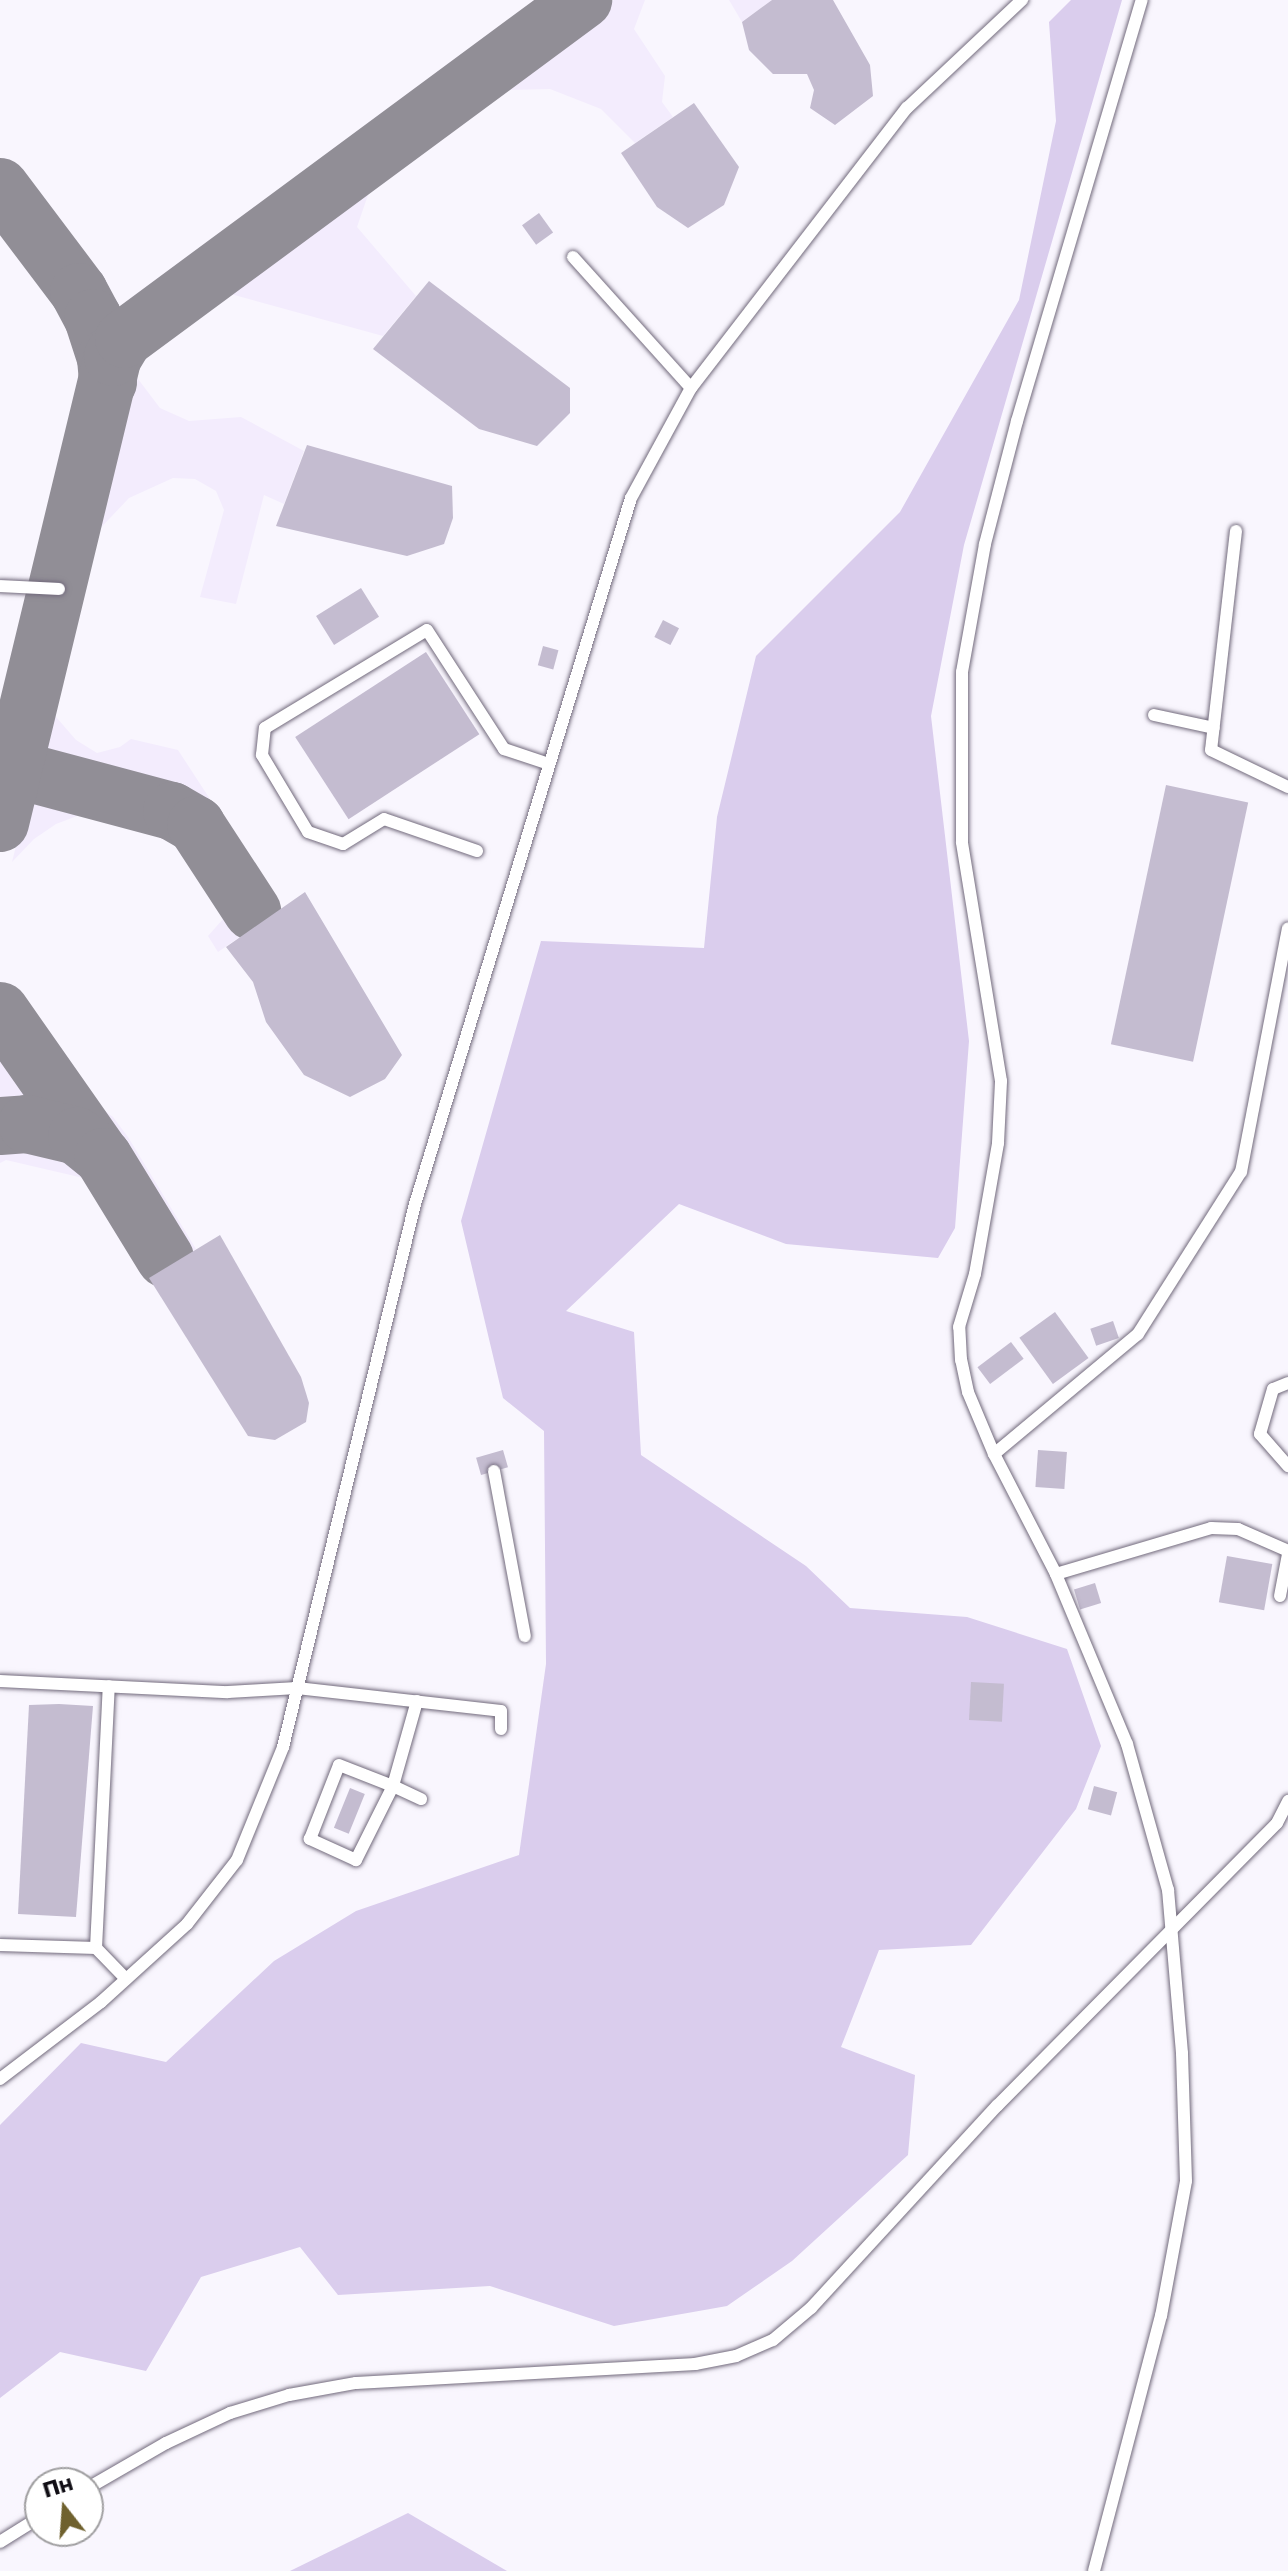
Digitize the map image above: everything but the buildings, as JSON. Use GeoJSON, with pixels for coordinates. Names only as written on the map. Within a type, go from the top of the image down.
{"type":"FeatureCollection","features":[{"type":"Feature","properties":{"kind":"lane"},"geometry":{"type":"LineString","coordinates":[[0,2079],[126,1979],[187,1924],[237,1860],[283,1747],[415,1204],[631,498],[691,388],[907,108],[1022,0]]}},
{"type":"Feature","properties":{"kind":"lane"},"geometry":{"type":"LineString","coordinates":[[1094,2571],[1161,2316],[1186,2181],[1182,2053],[1168,1890],[1127,1744],[1056,1574],[994,1454],[968,1392],[959,1327],[975,1274],[998,1143],[1001,1081],[962,842],[962,672],[985,544],[1017,421],[1142,0]]}},
{"type":"Feature","properties":{"kind":"lane"},"geometry":{"type":"LineString","coordinates":[[573,257],[691,388]]}},
{"type":"Feature","properties":{"kind":"lane"},"geometry":{"type":"LineString","coordinates":[[1236,531],[1211,750],[1288,787]]}},
{"type":"Feature","properties":{"kind":"lane"},"geometry":{"type":"LineString","coordinates":[[0,586],[59,589]]}},
{"type":"Feature","properties":{"kind":"lane"},"geometry":{"type":"LineString","coordinates":[[477,851],[384,819],[343,844],[308,832],[262,755],[265,728],[427,630],[504,749],[549,764]]}},
{"type":"Feature","properties":{"kind":"lane"},"geometry":{"type":"LineString","coordinates":[[1154,715],[1214,728]]}},
{"type":"Feature","properties":{"kind":"lane"},"geometry":{"type":"LineString","coordinates":[[994,1454],[1138,1334],[1241,1172],[1288,928]]}},
{"type":"Feature","properties":{"kind":"lane"},"geometry":{"type":"LineString","coordinates":[[1288,1383],[1273,1389],[1260,1434],[1288,1466]]}},
{"type":"Feature","properties":{"kind":"lane"},"geometry":{"type":"LineString","coordinates":[[494,1471],[525,1636]]}},
{"type":"Feature","properties":{"kind":"lane"},"geometry":{"type":"LineString","coordinates":[[1056,1574],[1211,1528],[1238,1529],[1288,1553],[1280,1596]]}},
{"type":"Feature","properties":{"kind":"lane"},"geometry":{"type":"LineString","coordinates":[[0,1681],[228,1692],[297,1688],[501,1711],[501,1729]]}},
{"type":"Feature","properties":{"kind":"lane"},"geometry":{"type":"LineString","coordinates":[[96,1948],[109,1686]]}},
{"type":"Feature","properties":{"kind":"lane"},"geometry":{"type":"LineString","coordinates":[[417,1701],[393,1786],[356,1860],[310,1839],[339,1765],[393,1786],[421,1799]]}},
{"type":"Feature","properties":{"kind":"lane"},"geometry":{"type":"LineString","coordinates":[[104,2479],[166,2443],[230,2413],[289,2395],[356,2383],[695,2364],[736,2356],[773,2340],[811,2308],[997,2106],[1173,1932],[1277,1823],[1288,1801]]}},
{"type":"Feature","properties":{"kind":"lane"},"geometry":{"type":"LineString","coordinates":[[0,1945],[96,1948],[126,1979]]}},
{"type":"Feature","properties":{"kind":"lane"},"geometry":{"type":"LineString","coordinates":[[0,2542],[24,2527]]}},
{"type":"Feature","properties":{"kind":"shaded area"},"geometry":{"type":"Polygon","coordinates":[[[614,0],[645,0],[634,29],[665,76],[662,102],[673,117],[635,143],[601,109],[550,89],[509,90],[369,192],[357,227],[416,296],[383,336],[220,291],[614,0]]]}},
{"type":"Feature","properties":{"kind":"shaded area"},"geometry":{"type":"Polygon","coordinates":[[[729,0],[772,0],[742,22],[729,0]]]}},
{"type":"Feature","properties":{"kind":"shaded area"},"geometry":{"type":"Polygon","coordinates":[[[1071,0],[1122,0],[964,545],[931,716],[969,1041],[955,1228],[938,1258],[786,1244],[679,1204],[566,1311],[634,1332],[641,1455],[806,1566],[850,1608],[967,1617],[1067,1649],[1101,1746],[1076,1809],[971,1945],[879,1950],[841,2047],[915,2075],[908,2155],[792,2261],[727,2306],[614,2326],[490,2286],[338,2295],[300,2247],[201,2277],[146,2371],[60,2352],[0,2398],[0,2125],[81,2043],[166,2062],[274,1961],[356,1911],[519,1855],[546,1664],[544,1431],[503,1398],[461,1221],[541,941],[704,948],[717,817],[756,656],[900,512],[1019,300],[1056,121],[1049,22],[1071,0]]]}},
{"type":"Feature","properties":{"kind":"shaded area"},"geometry":{"type":"Polygon","coordinates":[[[135,375],[160,408],[189,421],[241,417],[304,451],[284,504],[264,495],[236,604],[200,597],[224,510],[216,491],[195,479],[173,478],[129,498],[93,536],[135,375]]]}},
{"type":"Feature","properties":{"kind":"shaded area"},"geometry":{"type":"Polygon","coordinates":[[[50,710],[76,740],[97,753],[120,747],[131,739],[178,750],[281,908],[218,952],[208,936],[231,910],[176,829],[85,813],[56,824],[34,839],[12,862],[50,710]]]}},
{"type":"Feature","properties":{"kind":"shaded area"},"geometry":{"type":"Polygon","coordinates":[[[0,991],[75,1103],[97,1105],[113,1117],[196,1249],[159,1272],[92,1180],[6,1160],[0,1163],[0,991]]]}},
{"type":"Feature","properties":{"kind":"shaded area"},"geometry":{"type":"Polygon","coordinates":[[[408,2513],[507,2571],[290,2571],[408,2513]]]}},
{"type":"Feature","properties":{"kind":"taxiway"},"geometry":{"type":"LineString","coordinates":[[0,823],[113,357],[124,339],[583,0]]}},
{"type":"Feature","properties":{"kind":"taxiway"},"geometry":{"type":"LineString","coordinates":[[0,187],[79,292],[93,318],[106,358],[108,382]]}},
{"type":"Feature","properties":{"kind":"taxiway"},"geometry":{"type":"LineString","coordinates":[[14,769],[172,811],[196,825],[252,911]]}},
{"type":"Feature","properties":{"kind":"taxiway"},"geometry":{"type":"LineString","coordinates":[[0,1011],[101,1155]]}},
{"type":"Feature","properties":{"kind":"taxiway"},"geometry":{"type":"LineString","coordinates":[[0,1126],[27,1124],[77,1136],[103,1157],[165,1258]]}}]}
